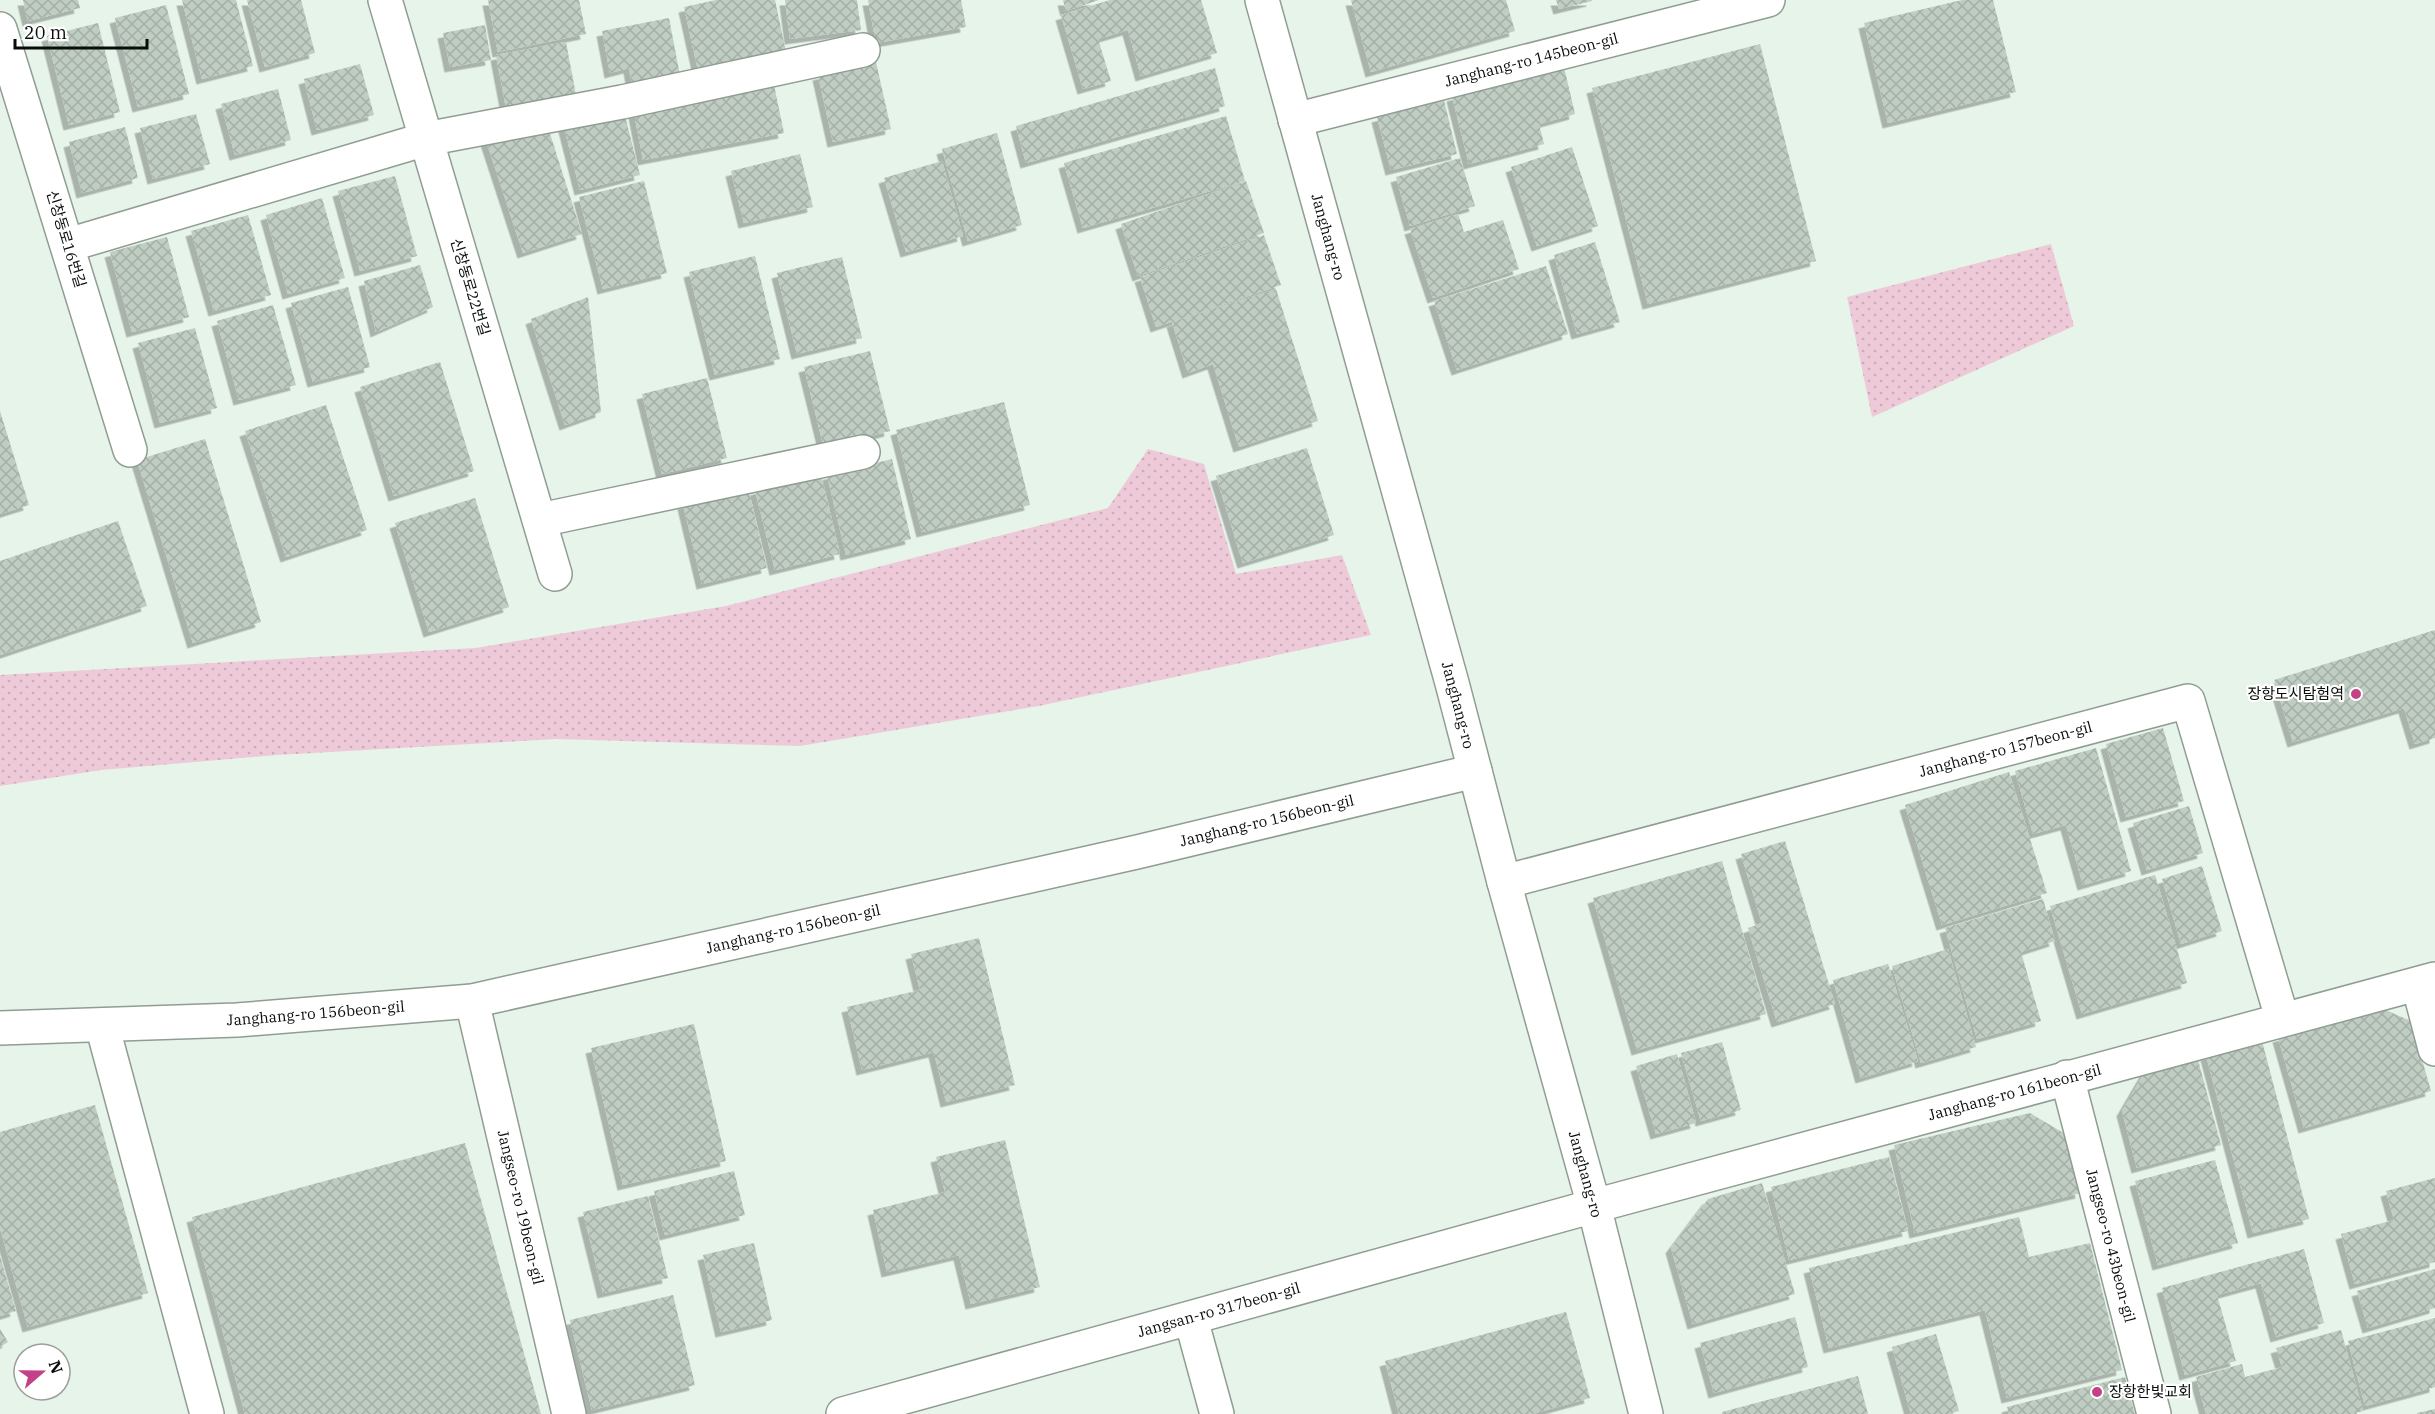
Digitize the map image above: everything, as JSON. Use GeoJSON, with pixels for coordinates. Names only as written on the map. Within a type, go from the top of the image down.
{"type":"FeatureCollection","features":[{"type":"Feature","properties":{"kind":"street","name":"신창동로22번길"},"geometry":{"type":"LineString","coordinates":[[386,0],[555,574]]}},
{"type":"Feature","properties":{"kind":"street","name":"Janghang-ro"},"geometry":{"type":"LineString","coordinates":[[1262,0],[1594,1206],[1646,1414]]}},
{"type":"Feature","properties":{"kind":"street","name":"Janghang-ro 145beon-gil"},"geometry":{"type":"LineString","coordinates":[[1295,120],[1768,0]]}},
{"type":"Feature","properties":{"kind":"street","name":"신창동로16번길"},"geometry":{"type":"LineString","coordinates":[[0,29],[130,450]]}},
{"type":"Feature","properties":{"kind":"street"},"geometry":{"type":"LineString","coordinates":[[68,245],[426,139],[634,100],[863,50]]}},
{"type":"Feature","properties":{"kind":"street"},"geometry":{"type":"LineString","coordinates":[[540,520],[863,452]]}},
{"type":"Feature","properties":{"kind":"street","name":"Janghang-ro 157beon-gil"},"geometry":{"type":"LineString","coordinates":[[1504,882],[2188,700],[2282,1018]]}},
{"type":"Feature","properties":{"kind":"street","name":"Janghang-ro 156beon-gil"},"geometry":{"type":"LineString","coordinates":[[0,1028],[237,1020],[471,1001],[1137,852],[1474,771]]}},
{"type":"Feature","properties":{"kind":"street"},"geometry":{"type":"LineString","coordinates":[[2426,981],[2435,1049]]}},
{"type":"Feature","properties":{"kind":"street","name":"Janghang-ro 161beon-gil"},"geometry":{"type":"LineString","coordinates":[[1594,1206],[2282,1018],[2426,981]]}},
{"type":"Feature","properties":{"kind":"street","name":"Jangseo-ro 19beon-gil"},"geometry":{"type":"LineString","coordinates":[[471,1001],[569,1414]]}},
{"type":"Feature","properties":{"kind":"street"},"geometry":{"type":"LineString","coordinates":[[102,1024],[207,1414]]}},
{"type":"Feature","properties":{"kind":"street","name":"Jangseo-ro 43beon-gil"},"geometry":{"type":"LineString","coordinates":[[2067,1077],[2154,1414]]}},
{"type":"Feature","properties":{"kind":"street","name":"Jangsan-ro 317beon-gil"},"geometry":{"type":"LineString","coordinates":[[843,1414],[1594,1206]]}},
{"type":"Feature","properties":{"kind":"street"},"geometry":{"type":"LineString","coordinates":[[1191,1319],[1217,1414]]}},
{"type":"Feature","properties":{"kind":"shaded area"},"geometry":{"type":"Polygon","coordinates":[[[2051,244],[2074,326],[1872,417],[1847,297],[2051,244]]]}},
{"type":"Feature","properties":{"kind":"shaded area"},"geometry":{"type":"Polygon","coordinates":[[[1148,449],[1204,464],[1236,574],[1342,555],[1371,635],[1039,706],[800,746],[556,739],[277,755],[101,770],[0,786],[0,675],[475,648],[726,606],[1108,508],[1148,449]]]}},
{"type":"Feature","properties":{"kind":"building"},"geometry":{"type":"Polygon","coordinates":[[[23,0],[78,0],[80,8],[28,21],[23,0]]]}},
{"type":"Feature","properties":{"kind":"building"},"geometry":{"type":"Polygon","coordinates":[[[182,0],[236,0],[253,66],[202,79],[182,0]]]}},
{"type":"Feature","properties":{"kind":"building"},"geometry":{"type":"Polygon","coordinates":[[[247,0],[301,0],[315,53],[265,67],[247,0]]]}},
{"type":"Feature","properties":{"kind":"building"},"geometry":{"type":"Polygon","coordinates":[[[488,0],[579,0],[586,34],[498,52],[488,0]]]}},
{"type":"Feature","properties":{"kind":"building"},"geometry":{"type":"Polygon","coordinates":[[[716,0],[775,0],[788,61],[700,79],[684,7],[716,0]]]}},
{"type":"Feature","properties":{"kind":"building"},"geometry":{"type":"Polygon","coordinates":[[[785,0],[857,0],[861,30],[790,39],[785,0]]]}},
{"type":"Feature","properties":{"kind":"building"},"geometry":{"type":"Polygon","coordinates":[[[868,0],[961,0],[966,27],[876,43],[868,0]]]}},
{"type":"Feature","properties":{"kind":"building"},"geometry":{"type":"Polygon","coordinates":[[[1063,0],[1099,0],[1066,11],[1063,0]]]}},
{"type":"Feature","properties":{"kind":"building"},"geometry":{"type":"Polygon","coordinates":[[[1110,0],[1201,0],[1217,53],[1141,76],[1128,30],[1098,39],[1111,81],[1083,89],[1061,15],[1110,0]]]}},
{"type":"Feature","properties":{"kind":"building"},"geometry":{"type":"Polygon","coordinates":[[[1351,0],[1506,0],[1515,31],[1371,72],[1351,0]]]}},
{"type":"Feature","properties":{"kind":"building"},"geometry":{"type":"Polygon","coordinates":[[[1556,0],[1592,0],[1592,1],[1559,9],[1556,0]]]}},
{"type":"Feature","properties":{"kind":"building"},"geometry":{"type":"Polygon","coordinates":[[[1962,0],[1993,0],[2016,92],[1888,123],[1864,23],[1962,0]]]}},
{"type":"Feature","properties":{"kind":"building"},"geometry":{"type":"Polygon","coordinates":[[[166,5],[189,94],[138,107],[115,18],[166,5]]]}},
{"type":"Feature","properties":{"kind":"building"},"geometry":{"type":"Polygon","coordinates":[[[669,18],[682,86],[634,95],[629,68],[610,73],[602,31],[669,18]]]}},
{"type":"Feature","properties":{"kind":"building"},"geometry":{"type":"Polygon","coordinates":[[[98,23],[120,112],[69,125],[47,36],[98,23]]]}},
{"type":"Feature","properties":{"kind":"building"},"geometry":{"type":"Polygon","coordinates":[[[485,25],[491,60],[450,67],[443,33],[485,25]]]}},
{"type":"Feature","properties":{"kind":"building"},"geometry":{"type":"Polygon","coordinates":[[[566,42],[576,95],[506,108],[496,55],[566,42]]]}},
{"type":"Feature","properties":{"kind":"building"},"geometry":{"type":"Polygon","coordinates":[[[1760,44],[1816,261],[1648,304],[1592,88],[1760,44]]]}},
{"type":"Feature","properties":{"kind":"building"},"geometry":{"type":"Polygon","coordinates":[[[876,62],[891,129],[833,142],[818,75],[876,62]]]}},
{"type":"Feature","properties":{"kind":"building"},"geometry":{"type":"Polygon","coordinates":[[[360,64],[374,115],[317,130],[304,79],[360,64]]]}},
{"type":"Feature","properties":{"kind":"building"},"geometry":{"type":"Polygon","coordinates":[[[1564,67],[1575,114],[1539,124],[1544,144],[1469,164],[1452,96],[1564,67]]]}},
{"type":"Feature","properties":{"kind":"building"},"geometry":{"type":"Polygon","coordinates":[[[1215,68],[1225,106],[1026,163],[1016,126],[1215,68]]]}},
{"type":"Feature","properties":{"kind":"building"},"geometry":{"type":"Polygon","coordinates":[[[773,80],[784,133],[643,160],[633,107],[773,80]]]}},
{"type":"Feature","properties":{"kind":"building"},"geometry":{"type":"Polygon","coordinates":[[[278,89],[291,140],[235,155],[221,104],[278,89]]]}},
{"type":"Feature","properties":{"kind":"building"},"geometry":{"type":"Polygon","coordinates":[[[1444,100],[1457,154],[1391,170],[1377,117],[1444,100]]]}},
{"type":"Feature","properties":{"kind":"building"},"geometry":{"type":"Polygon","coordinates":[[[623,108],[640,175],[580,190],[563,123],[623,108]]]}},
{"type":"Feature","properties":{"kind":"building"},"geometry":{"type":"Polygon","coordinates":[[[196,114],[210,164],[153,179],[140,128],[196,114]]]}},
{"type":"Feature","properties":{"kind":"building"},"geometry":{"type":"Polygon","coordinates":[[[1226,116],[1245,181],[1083,228],[1064,163],[1226,116]]]}},
{"type":"Feature","properties":{"kind":"building"},"geometry":{"type":"Polygon","coordinates":[[[546,121],[582,234],[523,253],[486,140],[546,121]]]}},
{"type":"Feature","properties":{"kind":"building"},"geometry":{"type":"Polygon","coordinates":[[[125,127],[138,178],[82,193],[69,142],[125,127]]]}},
{"type":"Feature","properties":{"kind":"building"},"geometry":{"type":"Polygon","coordinates":[[[997,133],[1022,225],[968,241],[942,149],[997,133]]]}},
{"type":"Feature","properties":{"kind":"building"},"geometry":{"type":"Polygon","coordinates":[[[1572,147],[1598,226],[1537,246],[1511,167],[1572,147]]]}},
{"type":"Feature","properties":{"kind":"building"},"geometry":{"type":"Polygon","coordinates":[[[800,154],[813,207],[744,223],[731,171],[800,154]]]}},
{"type":"Feature","properties":{"kind":"building"},"geometry":{"type":"Polygon","coordinates":[[[1460,158],[1475,206],[1410,226],[1396,177],[1460,158]]]}},
{"type":"Feature","properties":{"kind":"building"},"geometry":{"type":"Polygon","coordinates":[[[942,161],[963,236],[906,252],[884,178],[942,161]]]}},
{"type":"Feature","properties":{"kind":"building"},"geometry":{"type":"Polygon","coordinates":[[[395,176],[417,256],[360,271],[338,191],[395,176]]]}},
{"type":"Feature","properties":{"kind":"building"},"geometry":{"type":"Polygon","coordinates":[[[644,181],[667,273],[603,289],[579,197],[644,181]]]}},
{"type":"Feature","properties":{"kind":"building"},"geometry":{"type":"Polygon","coordinates":[[[1246,181],[1264,233],[1138,276],[1121,224],[1246,181]]]}},
{"type":"Feature","properties":{"kind":"building"},"geometry":{"type":"Polygon","coordinates":[[[322,198],[345,278],[288,294],[266,215],[322,198]]]}},
{"type":"Feature","properties":{"kind":"building"},"geometry":{"type":"Polygon","coordinates":[[[1458,214],[1464,232],[1503,220],[1519,269],[1433,298],[1410,229],[1458,214]]]}},
{"type":"Feature","properties":{"kind":"building"},"geometry":{"type":"Polygon","coordinates":[[[248,215],[271,295],[214,311],[191,231],[248,215]]]}},
{"type":"Feature","properties":{"kind":"building"},"geometry":{"type":"Polygon","coordinates":[[[1264,235],[1281,285],[1156,327],[1140,277],[1264,235]]]}},
{"type":"Feature","properties":{"kind":"building"},"geometry":{"type":"Polygon","coordinates":[[[167,237],[189,317],[132,332],[110,252],[167,237]]]}},
{"type":"Feature","properties":{"kind":"building"},"geometry":{"type":"Polygon","coordinates":[[[1595,242],[1620,322],[1577,334],[1554,255],[1595,242]]]}},
{"type":"Feature","properties":{"kind":"building"},"geometry":{"type":"Polygon","coordinates":[[[755,256],[780,359],[715,375],[689,272],[755,256]]]}},
{"type":"Feature","properties":{"kind":"building"},"geometry":{"type":"Polygon","coordinates":[[[842,257],[862,338],[797,354],[777,273],[842,257]]]}},
{"type":"Feature","properties":{"kind":"building"},"geometry":{"type":"Polygon","coordinates":[[[420,265],[433,307],[376,332],[364,281],[420,265]]]}},
{"type":"Feature","properties":{"kind":"building"},"geometry":{"type":"Polygon","coordinates":[[[1546,266],[1568,334],[1457,370],[1434,301],[1546,266]]]}},
{"type":"Feature","properties":{"kind":"building"},"geometry":{"type":"Polygon","coordinates":[[[348,287],[370,367],[313,382],[291,303],[348,287]]]}},
{"type":"Feature","properties":{"kind":"building"},"geometry":{"type":"Polygon","coordinates":[[[1276,289],[1318,421],[1239,447],[1213,364],[1188,373],[1172,322],[1276,289]]]}},
{"type":"Feature","properties":{"kind":"building"},"geometry":{"type":"Polygon","coordinates":[[[588,297],[601,412],[565,425],[531,319],[588,297]]]}},
{"type":"Feature","properties":{"kind":"building"},"geometry":{"type":"Polygon","coordinates":[[[273,305],[296,385],[239,400],[217,321],[273,305]]]}},
{"type":"Feature","properties":{"kind":"building"},"geometry":{"type":"Polygon","coordinates":[[[195,328],[217,408],[160,423],[138,343],[195,328]]]}},
{"type":"Feature","properties":{"kind":"building"},"geometry":{"type":"Polygon","coordinates":[[[870,351],[890,431],[824,448],[804,367],[870,351]]]}},
{"type":"Feature","properties":{"kind":"building"},"geometry":{"type":"Polygon","coordinates":[[[440,362],[474,471],[394,496],[360,387],[440,362]]]}},
{"type":"Feature","properties":{"kind":"building"},"geometry":{"type":"Polygon","coordinates":[[[707,378],[727,458],[662,474],[642,394],[707,378]]]}},
{"type":"Feature","properties":{"kind":"building"},"geometry":{"type":"Polygon","coordinates":[[[1004,402],[1030,505],[922,532],[896,430],[1004,402]]]}},
{"type":"Feature","properties":{"kind":"building"},"geometry":{"type":"Polygon","coordinates":[[[326,405],[367,530],[286,557],[245,431],[326,405]]]}},
{"type":"Feature","properties":{"kind":"building"},"geometry":{"type":"Polygon","coordinates":[[[0,411],[29,505],[0,514],[0,411]]]}},
{"type":"Feature","properties":{"kind":"building"},"geometry":{"type":"Polygon","coordinates":[[[205,439],[261,622],[193,643],[137,460],[205,439]]]}},
{"type":"Feature","properties":{"kind":"building"},"geometry":{"type":"Polygon","coordinates":[[[1307,448],[1334,535],[1243,563],[1216,476],[1307,448]]]}},
{"type":"Feature","properties":{"kind":"building"},"geometry":{"type":"Polygon","coordinates":[[[892,459],[911,539],[846,555],[827,475],[892,459]]]}},
{"type":"Feature","properties":{"kind":"building"},"geometry":{"type":"Polygon","coordinates":[[[821,474],[840,554],[775,570],[755,490],[821,474]]]}},
{"type":"Feature","properties":{"kind":"building"},"geometry":{"type":"Polygon","coordinates":[[[748,487],[767,568],[702,584],[683,504],[748,487]]]}},
{"type":"Feature","properties":{"kind":"building"},"geometry":{"type":"Polygon","coordinates":[[[475,498],[509,607],[429,632],[395,523],[475,498]]]}},
{"type":"Feature","properties":{"kind":"building"},"geometry":{"type":"Polygon","coordinates":[[[118,521],[147,606],[0,655],[0,561],[118,521]]]}},
{"type":"Feature","properties":{"kind":"building","name":"장항도시탐험역"},"geometry":{"type":"Polygon","coordinates":[[[2435,630],[2435,738],[2415,744],[2404,708],[2293,742],[2274,680],[2435,630]]]}},
{"type":"Feature","properties":{"kind":"building"},"geometry":{"type":"Polygon","coordinates":[[[2163,728],[2184,801],[2126,817],[2106,744],[2163,728]]]}},
{"type":"Feature","properties":{"kind":"building"},"geometry":{"type":"Polygon","coordinates":[[[2096,748],[2131,871],[2083,885],[2066,825],[2033,834],[2015,771],[2096,748]]]}},
{"type":"Feature","properties":{"kind":"building"},"geometry":{"type":"Polygon","coordinates":[[[2009,772],[2047,893],[1942,925],[1905,805],[2009,772]]]}},
{"type":"Feature","properties":{"kind":"building"},"geometry":{"type":"Polygon","coordinates":[[[2189,806],[2203,853],[2147,870],[2133,823],[2189,806]]]}},
{"type":"Feature","properties":{"kind":"building"},"geometry":{"type":"Polygon","coordinates":[[[1785,841],[1835,1004],[1777,1022],[1748,928],[1762,923],[1741,854],[1785,841]]]}},
{"type":"Feature","properties":{"kind":"building"},"geometry":{"type":"Polygon","coordinates":[[[1722,861],[1766,1014],[1637,1050],[1593,898],[1722,861]]]}},
{"type":"Feature","properties":{"kind":"building"},"geometry":{"type":"Polygon","coordinates":[[[2202,866],[2222,931],[2181,944],[2162,879],[2202,866]]]}},
{"type":"Feature","properties":{"kind":"building"},"geometry":{"type":"Polygon","coordinates":[[[2155,875],[2187,983],[2082,1014],[2050,906],[2155,875]]]}},
{"type":"Feature","properties":{"kind":"building"},"geometry":{"type":"Polygon","coordinates":[[[2043,899],[2055,941],[2021,952],[2041,1021],[1977,1039],[1945,928],[2043,899]]]}},
{"type":"Feature","properties":{"kind":"building"},"geometry":{"type":"Polygon","coordinates":[[[979,938],[1015,1085],[946,1102],[934,1052],[862,1070],[847,1007],[920,990],[911,954],[979,938]]]}},
{"type":"Feature","properties":{"kind":"building"},"geometry":{"type":"Polygon","coordinates":[[[1948,949],[1976,1047],[1921,1063],[1892,966],[1948,949]]]}},
{"type":"Feature","properties":{"kind":"building"},"geometry":{"type":"Polygon","coordinates":[[[1888,964],[1918,1061],[1861,1078],[1833,980],[1888,964]]]}},
{"type":"Feature","properties":{"kind":"building"},"geometry":{"type":"Polygon","coordinates":[[[2381,1008],[2411,1021],[2431,1091],[2304,1128],[2278,1037],[2381,1008]]]}},
{"type":"Feature","properties":{"kind":"building"},"geometry":{"type":"Polygon","coordinates":[[[694,1024],[726,1161],[623,1185],[591,1048],[694,1024]]]}},
{"type":"Feature","properties":{"kind":"building"},"geometry":{"type":"Polygon","coordinates":[[[2262,1041],[2309,1219],[2253,1233],[2206,1055],[2262,1041]]]}},
{"type":"Feature","properties":{"kind":"building"},"geometry":{"type":"Polygon","coordinates":[[[1722,1042],[1741,1110],[1701,1121],[1681,1053],[1722,1042]]]}},
{"type":"Feature","properties":{"kind":"building"},"geometry":{"type":"Polygon","coordinates":[[[1677,1054],[1696,1123],[1656,1134],[1636,1066],[1677,1054]]]}},
{"type":"Feature","properties":{"kind":"building"},"geometry":{"type":"Polygon","coordinates":[[[2197,1056],[2221,1145],[2137,1168],[2122,1111],[2146,1070],[2197,1056]]]}},
{"type":"Feature","properties":{"kind":"building"},"geometry":{"type":"Polygon","coordinates":[[[95,1105],[148,1293],[28,1327],[0,1228],[0,1132],[95,1105]]]}},
{"type":"Feature","properties":{"kind":"building"},"geometry":{"type":"Polygon","coordinates":[[[2030,1113],[2067,1135],[2081,1193],[1915,1233],[1894,1145],[2030,1113]]]}},
{"type":"Feature","properties":{"kind":"building"},"geometry":{"type":"Polygon","coordinates":[[[1005,1140],[1040,1287],[971,1304],[959,1255],[887,1272],[873,1210],[945,1192],[936,1157],[1005,1140]]]}},
{"type":"Feature","properties":{"kind":"building"},"geometry":{"type":"Polygon","coordinates":[[[465,1143],[541,1414],[245,1414],[192,1217],[465,1143]]]}},
{"type":"Feature","properties":{"kind":"building"},"geometry":{"type":"Polygon","coordinates":[[[1889,1157],[1908,1231],[1789,1260],[1771,1187],[1889,1157]]]}},
{"type":"Feature","properties":{"kind":"building"},"geometry":{"type":"Polygon","coordinates":[[[2215,1160],[2238,1243],[2158,1265],[2135,1181],[2215,1160]]]}},
{"type":"Feature","properties":{"kind":"building"},"geometry":{"type":"Polygon","coordinates":[[[734,1171],[745,1215],[665,1235],[654,1191],[734,1171]]]}},
{"type":"Feature","properties":{"kind":"building"},"geometry":{"type":"Polygon","coordinates":[[[2435,1178],[2435,1262],[2355,1284],[2341,1234],[2394,1220],[2386,1191],[2435,1178]]]}},
{"type":"Feature","properties":{"kind":"building"},"geometry":{"type":"Polygon","coordinates":[[[1762,1183],[1795,1294],[1693,1324],[1671,1248],[1708,1199],[1762,1183]]]}},
{"type":"Feature","properties":{"kind":"building"},"geometry":{"type":"Polygon","coordinates":[[[648,1196],[668,1278],[603,1293],[583,1212],[648,1196]]]}},
{"type":"Feature","properties":{"kind":"building"},"geometry":{"type":"Polygon","coordinates":[[[2019,1217],[2029,1257],[2090,1243],[2122,1370],[2007,1398],[1985,1310],[1829,1348],[1809,1268],[2019,1217]]]}},
{"type":"Feature","properties":{"kind":"building"},"geometry":{"type":"Polygon","coordinates":[[[754,1243],[772,1320],[721,1332],[703,1255],[754,1243]]]}},
{"type":"Feature","properties":{"kind":"building"},"geometry":{"type":"Polygon","coordinates":[[[2304,1249],[2324,1323],[2276,1337],[2261,1283],[2217,1295],[2236,1361],[2185,1375],[2162,1288],[2304,1249]]]}},
{"type":"Feature","properties":{"kind":"building"},"geometry":{"type":"Polygon","coordinates":[[[0,1256],[16,1311],[0,1316],[0,1256]]]}},
{"type":"Feature","properties":{"kind":"building"},"geometry":{"type":"Polygon","coordinates":[[[2435,1269],[2435,1308],[2368,1328],[2357,1291],[2435,1269]]]}},
{"type":"Feature","properties":{"kind":"building"},"geometry":{"type":"Polygon","coordinates":[[[673,1295],[695,1385],[592,1410],[570,1320],[673,1295]]]}},
{"type":"Feature","properties":{"kind":"building"},"geometry":{"type":"Polygon","coordinates":[[[1566,1312],[1590,1398],[1532,1414],[1399,1414],[1385,1361],[1566,1312]]]}},
{"type":"Feature","properties":{"kind":"building"},"geometry":{"type":"Polygon","coordinates":[[[1795,1317],[1808,1367],[1714,1393],[1700,1343],[1795,1317]]]}},
{"type":"Feature","properties":{"kind":"building"},"geometry":{"type":"Polygon","coordinates":[[[2435,1318],[2435,1387],[2365,1406],[2348,1341],[2435,1318]]]}},
{"type":"Feature","properties":{"kind":"building"},"geometry":{"type":"Polygon","coordinates":[[[0,1329],[8,1342],[0,1347],[0,1329]]]}},
{"type":"Feature","properties":{"kind":"building"},"geometry":{"type":"Polygon","coordinates":[[[2341,1330],[2363,1411],[2351,1414],[2206,1414],[2196,1377],[2242,1364],[2245,1377],[2282,1367],[2276,1348],[2341,1330]]]}},
{"type":"Feature","properties":{"kind":"building"},"geometry":{"type":"Polygon","coordinates":[[[1936,1334],[1959,1411],[1948,1414],[1911,1414],[1892,1347],[1936,1334]]]}},
{"type":"Feature","properties":{"kind":"building"},"geometry":{"type":"Polygon","coordinates":[[[1858,1376],[1868,1414],[1722,1414],[1722,1412],[1858,1376]]]}},
{"type":"Feature","properties":{"kind":"building","name":"장항한빛교회"},"geometry":{"type":"Polygon","coordinates":[[[2125,1377],[2135,1414],[2009,1414],[2007,1407],[2125,1377]]]}},
{"type":"Feature","properties":{"kind":"building"},"geometry":{"type":"Polygon","coordinates":[[[2435,1409],[2435,1414],[2417,1414],[2417,1413],[2435,1409]]]}},
{"type":"Feature","properties":{"kind":"place","name":"장항도시탐험역"},"geometry":{"type":"Point","coordinates":[2356,694]}},
{"type":"Feature","properties":{"kind":"place","name":"장항한빛교회"},"geometry":{"type":"Point","coordinates":[2097,1392]}}]}
